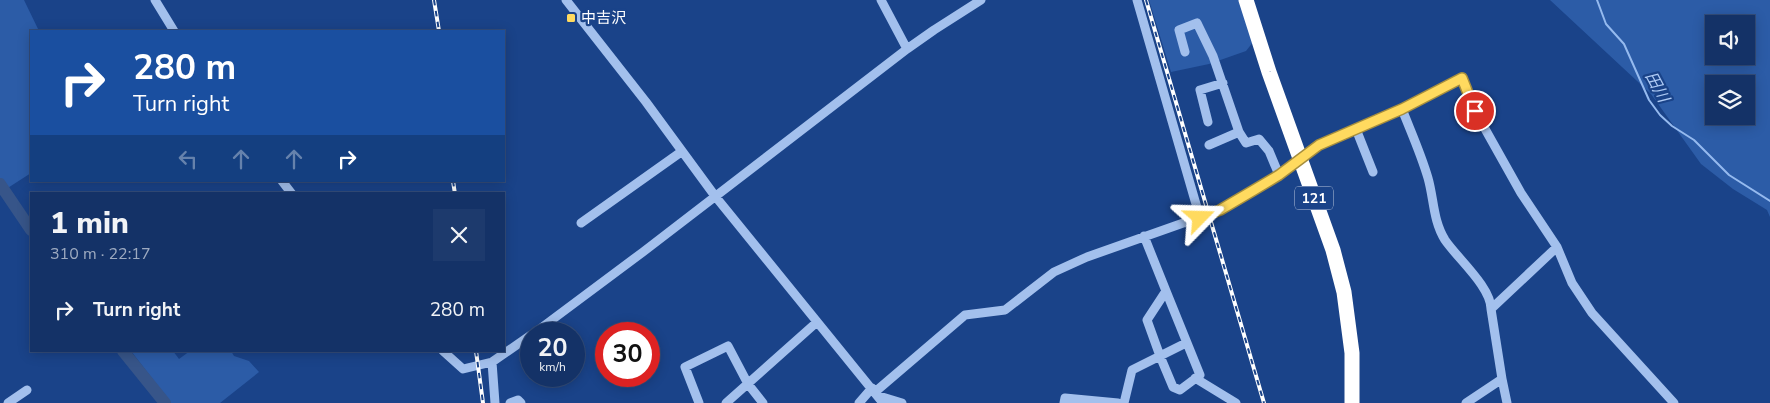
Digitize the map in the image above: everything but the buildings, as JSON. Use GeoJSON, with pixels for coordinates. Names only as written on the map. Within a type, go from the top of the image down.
{"type":"FeatureCollection","features":[{"type":"Feature","properties":{"kind":"highway","name":"121"},"geometry":{"type":"LineString","coordinates":[[1246,0],[1268,72],[1333,250],[1344,292],[1352,353],[1352,403]]}},
{"type":"Feature","properties":{"kind":"street"},"geometry":{"type":"LineString","coordinates":[[155,0],[173,30]]}},
{"type":"Feature","properties":{"kind":"street"},"geometry":{"type":"LineString","coordinates":[[566,0],[646,102],[715,196],[877,395],[902,403]]}},
{"type":"Feature","properties":{"kind":"street"},"geometry":{"type":"LineString","coordinates":[[881,0],[906,49]]}},
{"type":"Feature","properties":{"kind":"street"},"geometry":{"type":"LineString","coordinates":[[548,322],[906,49],[981,0]]}},
{"type":"Feature","properties":{"kind":"street"},"geometry":{"type":"LineString","coordinates":[[1137,0],[1200,218]]}},
{"type":"Feature","properties":{"kind":"street"},"geometry":{"type":"LineString","coordinates":[[1184,52],[1179,30],[1197,23],[1213,56],[1238,132],[1246,143],[1259,138],[1269,151],[1279,175]]}},
{"type":"Feature","properties":{"kind":"street"},"geometry":{"type":"LineString","coordinates":[[859,403],[877,395],[965,315],[1005,310],[1054,272],[1144,236],[1220,210],[1279,175],[1319,145],[1402,109],[1462,78],[1475,111],[1521,193],[1557,247],[1572,283],[1592,313],[1674,403]]}},
{"type":"Feature","properties":{"kind":"street"},"geometry":{"type":"LineString","coordinates":[[1208,122],[1200,90],[1223,83]]}},
{"type":"Feature","properties":{"kind":"street"},"geometry":{"type":"LineString","coordinates":[[1402,109],[1428,179],[1438,225],[1446,240],[1476,277],[1491,302],[1507,403]]}},
{"type":"Feature","properties":{"kind":"street"},"geometry":{"type":"LineString","coordinates":[[1356,129],[1373,172]]}},
{"type":"Feature","properties":{"kind":"street"},"geometry":{"type":"LineString","coordinates":[[1209,145],[1238,132]]}},
{"type":"Feature","properties":{"kind":"street"},"geometry":{"type":"LineString","coordinates":[[580,223],[681,152]]}},
{"type":"Feature","properties":{"kind":"street"},"geometry":{"type":"LineString","coordinates":[[283,182],[290,192]]}},
{"type":"Feature","properties":{"kind":"street"},"geometry":{"type":"LineString","coordinates":[[1144,236],[1200,374],[1180,390],[1173,387],[1147,320],[1166,291]]}},
{"type":"Feature","properties":{"kind":"street"},"geometry":{"type":"LineString","coordinates":[[1492,309],[1557,247]]}},
{"type":"Feature","properties":{"kind":"street"},"geometry":{"type":"LineString","coordinates":[[729,402],[817,322]]}},
{"type":"Feature","properties":{"kind":"street"},"geometry":{"type":"LineString","coordinates":[[444,352],[463,369],[492,362],[520,342]]}},
{"type":"Feature","properties":{"kind":"street"},"geometry":{"type":"LineString","coordinates":[[1124,403],[1132,370],[1186,343]]}},
{"type":"Feature","properties":{"kind":"street"},"geometry":{"type":"LineString","coordinates":[[699,403],[685,367],[728,346],[748,384],[763,403]]}},
{"type":"Feature","properties":{"kind":"street"},"geometry":{"type":"LineString","coordinates":[[492,362],[495,403]]}},
{"type":"Feature","properties":{"kind":"street"},"geometry":{"type":"LineString","coordinates":[[1195,378],[1236,403]]}},
{"type":"Feature","properties":{"kind":"street"},"geometry":{"type":"LineString","coordinates":[[1466,403],[1502,379]]}},
{"type":"Feature","properties":{"kind":"street"},"geometry":{"type":"LineString","coordinates":[[8,403],[27,390]]}},
{"type":"Feature","properties":{"kind":"street"},"geometry":{"type":"LineString","coordinates":[[1064,403],[1064,398],[1118,403]]}},
{"type":"Feature","properties":{"kind":"street"},"geometry":{"type":"LineString","coordinates":[[510,403],[518,400],[521,403]]}},
{"type":"Feature","properties":{"kind":"shaded area"},"geometry":{"type":"Polygon","coordinates":[[[0,0],[24,0],[39,30],[30,30],[30,174],[0,193],[0,0]]]}},
{"type":"Feature","properties":{"kind":"shaded area"},"geometry":{"type":"Polygon","coordinates":[[[1149,0],[1242,0],[1257,37],[1246,51],[1209,64],[1171,72],[1149,0]]]}},
{"type":"Feature","properties":{"kind":"shaded area"},"geometry":{"type":"Polygon","coordinates":[[[1550,0],[1770,0],[1770,217],[1767,210],[1733,189],[1701,164],[1651,94],[1550,0]]]}},
{"type":"Feature","properties":{"kind":"shaded area"},"geometry":{"type":"Polygon","coordinates":[[[132,352],[174,352],[179,359],[189,352],[232,352],[234,356],[249,361],[259,372],[220,403],[171,403],[132,352]]]}},
{"type":"Feature","properties":{"kind":"waterway","name":"田川"},"geometry":{"type":"LineString","coordinates":[[1597,0],[1606,24],[1624,44],[1649,100],[1660,115],[1672,126],[1694,140],[1729,175],[1770,201]]}},
{"type":"Feature","properties":{"kind":"waterway"},"geometry":{"type":"LineString","coordinates":[[0,184],[30,229]]}},
{"type":"Feature","properties":{"kind":"waterway"},"geometry":{"type":"LineString","coordinates":[[124,352],[165,403]]}},
{"type":"Feature","properties":{"kind":"railway"},"geometry":{"type":"LineString","coordinates":[[434,0],[439,30]]}},
{"type":"Feature","properties":{"kind":"railway"},"geometry":{"type":"LineString","coordinates":[[1146,0],[1264,403]]}},
{"type":"Feature","properties":{"kind":"railway"},"geometry":{"type":"LineString","coordinates":[[453,182],[455,192]]}},
{"type":"Feature","properties":{"kind":"railway"},"geometry":{"type":"LineString","coordinates":[[476,352],[483,403]]}},
{"type":"Feature","properties":{"kind":"place","name":"中吉沢"},"geometry":{"type":"Point","coordinates":[571,18]}},
{"type":"Feature","properties":{"kind":"route"},"geometry":{"type":"LineString","coordinates":[[1200,218],[1220,210],[1279,175],[1319,145],[1402,109],[1462,78],[1475,111]]}}]}
